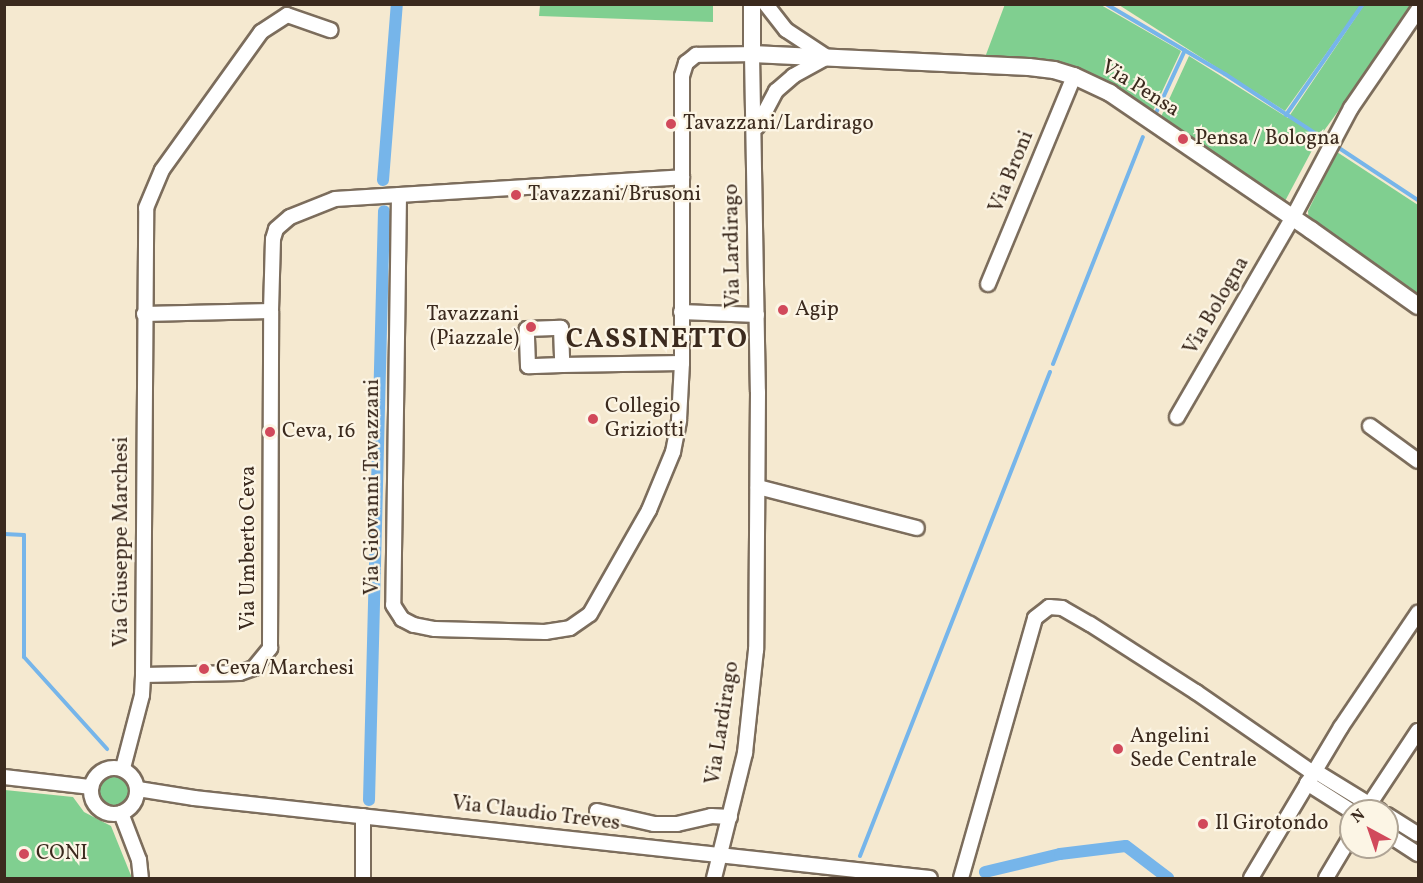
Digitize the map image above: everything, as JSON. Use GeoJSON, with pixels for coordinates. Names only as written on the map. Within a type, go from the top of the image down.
{"type":"FeatureCollection","features":[{"type":"Feature","properties":{"kind":"street","name":"Via Lardirago"},"geometry":{"type":"LineString","coordinates":[[714,879],[745,753],[756,650],[757,315],[752,4]]}},
{"type":"Feature","properties":{"kind":"street"},"geometry":{"type":"LineString","coordinates":[[754,135],[776,91],[793,76],[827,57],[786,30],[766,4]]}},
{"type":"Feature","properties":{"kind":"street","name":"Via Bologna"},"geometry":{"type":"LineString","coordinates":[[1177,417],[1293,217],[1351,108],[1419,10]]}},
{"type":"Feature","properties":{"kind":"street","name":"Via Giuseppe Marchesi"},"geometry":{"type":"LineString","coordinates":[[123,768],[142,695],[143,675],[146,208],[162,170],[261,32],[287,15],[330,30]]}},
{"type":"Feature","properties":{"kind":"street","name":"Via Pensa"},"geometry":{"type":"LineString","coordinates":[[752,54],[1029,67],[1054,70],[1074,76],[1110,93],[1419,306]]}},
{"type":"Feature","properties":{"kind":"street","name":"Via Giovanni Tavazzani"},"geometry":{"type":"LineString","coordinates":[[399,195],[393,606],[402,619],[435,629],[545,632],[570,628],[590,614],[649,510],[674,452],[679,420],[682,363],[682,76],[686,63],[696,55],[752,54]]}},
{"type":"Feature","properties":{"kind":"street","name":"Via Broni"},"geometry":{"type":"LineString","coordinates":[[988,284],[1074,76]]}},
{"type":"Feature","properties":{"kind":"street"},"geometry":{"type":"LineString","coordinates":[[144,314],[271,311],[273,239],[276,229],[290,218],[335,200],[682,177]]}},
{"type":"Feature","properties":{"kind":"street","name":"Via Umberto Ceva"},"geometry":{"type":"LineString","coordinates":[[143,675],[240,673],[254,668],[270,648],[271,311]]}},
{"type":"Feature","properties":{"kind":"street"},"geometry":{"type":"LineString","coordinates":[[681,312],[757,315]]}},
{"type":"Feature","properties":{"kind":"street"},"geometry":{"type":"LineString","coordinates":[[562,365],[682,363]]}},
{"type":"Feature","properties":{"kind":"street"},"geometry":{"type":"LineString","coordinates":[[1370,426],[1419,461]]}},
{"type":"Feature","properties":{"kind":"street"},"geometry":{"type":"LineString","coordinates":[[758,487],[917,528]]}},
{"type":"Feature","properties":{"kind":"street"},"geometry":{"type":"LineString","coordinates":[[960,879],[1035,618],[1049,607],[1062,608],[1254,731],[1339,800]]}},
{"type":"Feature","properties":{"kind":"street"},"geometry":{"type":"LineString","coordinates":[[1251,879],[1341,727],[1419,613]]}},
{"type":"Feature","properties":{"kind":"street"},"geometry":{"type":"LineString","coordinates":[[1377,799],[1419,730]]}},
{"type":"Feature","properties":{"kind":"street"},"geometry":{"type":"LineString","coordinates":[[123,768],[130,773],[138,789],[134,804],[121,813],[103,811],[91,796],[94,779],[107,769],[123,768]]}},
{"type":"Feature","properties":{"kind":"street"},"geometry":{"type":"LineString","coordinates":[[1311,776],[1353,799]]}},
{"type":"Feature","properties":{"kind":"street"},"geometry":{"type":"LineString","coordinates":[[4,777],[91,787]]}},
{"type":"Feature","properties":{"kind":"street","name":"Via Claudio Treves"},"geometry":{"type":"LineString","coordinates":[[138,789],[205,799],[930,879]]}},
{"type":"Feature","properties":{"kind":"street"},"geometry":{"type":"LineString","coordinates":[[597,811],[654,824],[677,824],[711,816],[730,817]]}},
{"type":"Feature","properties":{"kind":"street"},"geometry":{"type":"LineString","coordinates":[[121,813],[139,860],[141,879]]}},
{"type":"Feature","properties":{"kind":"street"},"geometry":{"type":"LineString","coordinates":[[363,816],[363,879]]}},
{"type":"Feature","properties":{"kind":"street"},"geometry":{"type":"LineString","coordinates":[[1399,822],[1419,834]]}},
{"type":"Feature","properties":{"kind":"street"},"geometry":{"type":"LineString","coordinates":[[1399,842],[1419,854]]}},
{"type":"Feature","properties":{"kind":"street"},"geometry":{"type":"LineString","coordinates":[[1326,879],[1339,857]]}},
{"type":"Feature","properties":{"kind":"green space"},"geometry":{"type":"Polygon","coordinates":[[[1005,4],[1101,5],[1181,51],[1152,113],[1105,83],[984,60],[1005,4]]]}},
{"type":"Feature","properties":{"kind":"green space"},"geometry":{"type":"Polygon","coordinates":[[[540,5],[713,5],[713,22],[539,16],[540,5]]]}},
{"type":"Feature","properties":{"kind":"green space"},"geometry":{"type":"Polygon","coordinates":[[[1119,5],[1361,5],[1285,111],[1119,5]]]}},
{"type":"Feature","properties":{"kind":"green space"},"geometry":{"type":"Polygon","coordinates":[[[1364,5],[1415,5],[1318,139],[1284,203],[1160,119],[1189,56],[1288,118],[1364,5]]]}},
{"type":"Feature","properties":{"kind":"green space"},"geometry":{"type":"Polygon","coordinates":[[[1337,152],[1418,205],[1418,300],[1309,223],[1308,211],[1337,152]]]}},
{"type":"Feature","properties":{"kind":"green space"},"geometry":{"type":"Polygon","coordinates":[[[114,773],[127,778],[132,791],[127,804],[114,809],[101,804],[96,791],[101,778],[114,773]]]}},
{"type":"Feature","properties":{"kind":"green space"},"geometry":{"type":"Polygon","coordinates":[[[5,790],[73,797],[84,812],[111,826],[132,878],[5,878],[5,790]]]}},
{"type":"Feature","properties":{"kind":"waterway"},"geometry":{"type":"LineString","coordinates":[[383,180],[397,4]]}},
{"type":"Feature","properties":{"kind":"waterway"},"geometry":{"type":"LineString","coordinates":[[1106,4],[1225,74],[1321,137]]}},
{"type":"Feature","properties":{"kind":"waterway"},"geometry":{"type":"LineString","coordinates":[[1286,115],[1363,4]]}},
{"type":"Feature","properties":{"kind":"waterway"},"geometry":{"type":"LineString","coordinates":[[1156,113],[1185,50]]}},
{"type":"Feature","properties":{"kind":"waterway"},"geometry":{"type":"LineString","coordinates":[[1053,364],[1143,137]]}},
{"type":"Feature","properties":{"kind":"waterway"},"geometry":{"type":"LineString","coordinates":[[1339,148],[1418,200]]}},
{"type":"Feature","properties":{"kind":"waterway"},"geometry":{"type":"LineString","coordinates":[[369,800],[384,211]]}},
{"type":"Feature","properties":{"kind":"waterway"},"geometry":{"type":"LineString","coordinates":[[860,856],[1050,372]]}},
{"type":"Feature","properties":{"kind":"waterway"},"geometry":{"type":"LineString","coordinates":[[4,534],[24,535],[24,657],[107,749]]}},
{"type":"Feature","properties":{"kind":"waterway"},"geometry":{"type":"LineString","coordinates":[[985,872],[1060,854],[1126,846],[1168,878]]}},
{"type":"Feature","properties":{"kind":"place","name":"Tavazzani/Lardirago"},"geometry":{"type":"Point","coordinates":[671,124]}},
{"type":"Feature","properties":{"kind":"place","name":"Pensa / Bologna"},"geometry":{"type":"Point","coordinates":[1183,139]}},
{"type":"Feature","properties":{"kind":"place","name":"Tavazzani/Brusoni"},"geometry":{"type":"Point","coordinates":[516,195]}},
{"type":"Feature","properties":{"kind":"place","name":"Agip"},"geometry":{"type":"Point","coordinates":[783,310]}},
{"type":"Feature","properties":{"kind":"place","name":"Tavazzani (Piazzale)"},"geometry":{"type":"Point","coordinates":[531,327]}},
{"type":"Feature","properties":{"kind":"place","name":"Collegio Griziotti"},"geometry":{"type":"Point","coordinates":[593,419]}},
{"type":"Feature","properties":{"kind":"place","name":"Ceva, 16"},"geometry":{"type":"Point","coordinates":[270,432]}},
{"type":"Feature","properties":{"kind":"place","name":"Ceva/Marchesi"},"geometry":{"type":"Point","coordinates":[204,669]}},
{"type":"Feature","properties":{"kind":"place","name":"Angelini Sede Centrale"},"geometry":{"type":"Point","coordinates":[1118,749]}},
{"type":"Feature","properties":{"kind":"place","name":"Il Girotondo"},"geometry":{"type":"Point","coordinates":[1203,824]}},
{"type":"Feature","properties":{"kind":"place","name":"CONI"},"geometry":{"type":"Point","coordinates":[24,854]}},
{"type":"Feature","properties":{"kind":"district","name":"CASSINETTO"},"geometry":{"type":"Point","coordinates":[657,341]}}]}
